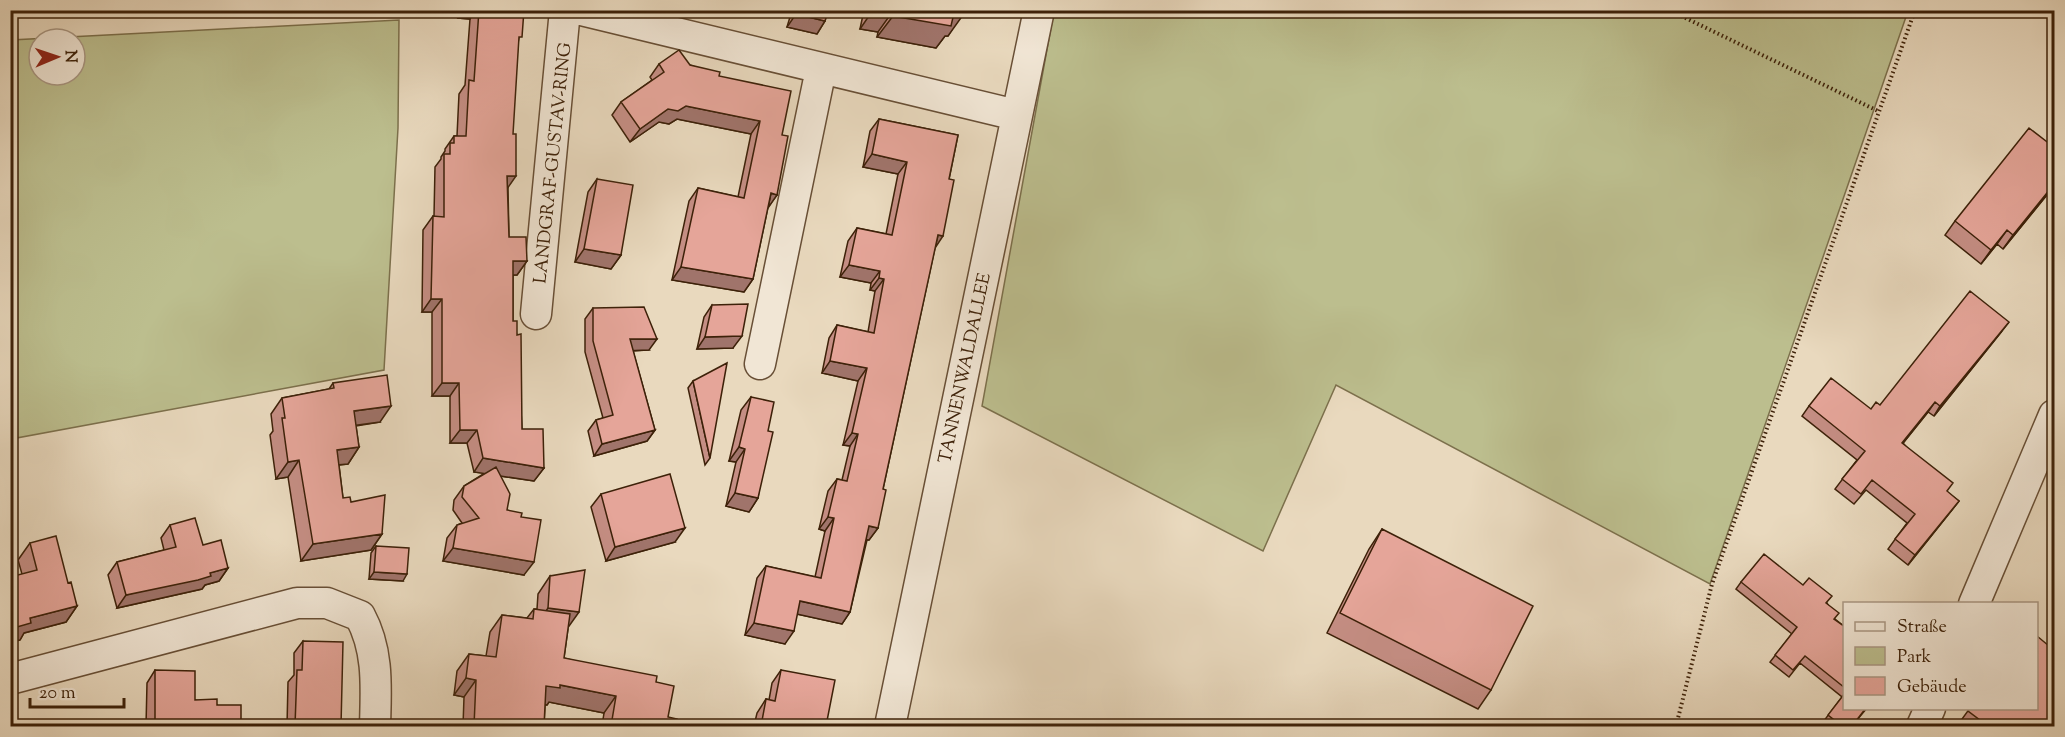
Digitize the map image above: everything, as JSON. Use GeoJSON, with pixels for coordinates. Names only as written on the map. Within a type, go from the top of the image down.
{"type":"FeatureCollection","features":[{"type":"Feature","properties":{"kind":"street","name":"LANDGRAF-GUSTAV-RING"},"geometry":{"type":"LineString","coordinates":[[536,314],[565,10]]}},
{"type":"Feature","properties":{"kind":"street"},"geometry":{"type":"LineString","coordinates":[[581,10],[1017,115]]}},
{"type":"Feature","properties":{"kind":"street","name":"TANNENWALDALLEE"},"geometry":{"type":"LineString","coordinates":[[890,726],[1038,10]]}},
{"type":"Feature","properties":{"kind":"street"},"geometry":{"type":"LineString","coordinates":[[760,364],[821,69]]}},
{"type":"Feature","properties":{"kind":"street"},"geometry":{"type":"LineString","coordinates":[[1974,602],[2055,415]]}},
{"type":"Feature","properties":{"kind":"street"},"geometry":{"type":"LineString","coordinates":[[10,679],[297,603],[327,603],[360,616],[369,632],[376,670],[375,726]]}},
{"type":"Feature","properties":{"kind":"street"},"geometry":{"type":"LineString","coordinates":[[1922,726],[1929,710]]}},
{"type":"Feature","properties":{"kind":"path"},"geometry":{"type":"LineString","coordinates":[[1668,10],[1878,111]]}},
{"type":"Feature","properties":{"kind":"path"},"geometry":{"type":"LineString","coordinates":[[1676,726],[1712,584],[1915,10]]}},
{"type":"Feature","properties":{"kind":"green space"},"geometry":{"type":"Polygon","coordinates":[[[1054,11],[1908,11],[1710,584],[1336,385],[1263,551],[982,406],[1054,11]]]}},
{"type":"Feature","properties":{"kind":"green space"},"geometry":{"type":"Polygon","coordinates":[[[399,20],[398,128],[384,370],[11,439],[11,40],[27,39],[27,87],[87,87],[87,36],[399,20]]]}},
{"type":"Feature","properties":{"kind":"building"},"geometry":{"type":"Polygon","coordinates":[[[479,10],[524,10],[522,37],[519,37],[513,134],[516,134],[516,176],[507,176],[509,237],[526,237],[527,261],[513,261],[513,321],[517,321],[517,335],[521,334],[522,429],[543,429],[544,468],[483,458],[477,430],[460,430],[459,383],[442,383],[442,299],[431,299],[433,216],[444,217],[444,154],[450,154],[450,143],[454,143],[454,136],[466,136],[469,80],[474,81],[479,10]]]}},
{"type":"Feature","properties":{"kind":"building"},"geometry":{"type":"Polygon","coordinates":[[[797,10],[828,10],[825,21],[796,14],[797,10]]]}},
{"type":"Feature","properties":{"kind":"building"},"geometry":{"type":"Polygon","coordinates":[[[892,10],[964,10],[963,15],[954,13],[951,26],[893,16],[892,10]]]}},
{"type":"Feature","properties":{"kind":"building"},"geometry":{"type":"Polygon","coordinates":[[[679,50],[690,65],[720,72],[719,76],[791,91],[782,135],[788,136],[777,195],[771,193],[753,279],[681,267],[698,188],[744,198],[760,121],[686,106],[678,111],[668,109],[640,129],[621,102],[664,72],[659,64],[679,50]]]}},
{"type":"Feature","properties":{"kind":"building"},"geometry":{"type":"Polygon","coordinates":[[[879,119],[958,135],[949,179],[954,180],[943,236],[938,235],[883,489],[886,490],[878,528],[869,526],[850,612],[800,601],[794,631],[754,623],[766,566],[821,578],[834,518],[828,517],[837,479],[847,481],[858,434],[852,433],[867,368],[830,361],[837,325],[874,333],[884,279],[879,278],[880,271],[849,265],[857,228],[892,235],[907,162],[872,154],[879,119]]]}},
{"type":"Feature","properties":{"kind":"building"},"geometry":{"type":"Polygon","coordinates":[[[2029,128],[2055,148],[2055,183],[2013,235],[2007,230],[1991,250],[1955,221],[2029,128]]]}},
{"type":"Feature","properties":{"kind":"building"},"geometry":{"type":"Polygon","coordinates":[[[597,179],[633,185],[621,255],[584,249],[597,179]]]}},
{"type":"Feature","properties":{"kind":"building"},"geometry":{"type":"Polygon","coordinates":[[[1970,291],[2009,322],[1940,406],[1935,402],[1902,443],[1953,483],[1947,491],[1959,501],[1915,555],[1895,539],[1915,514],[1872,480],[1861,494],[1842,479],[1865,451],[1809,406],[1831,378],[1871,409],[1876,402],[1880,405],[1970,291]]]}},
{"type":"Feature","properties":{"kind":"building"},"geometry":{"type":"Polygon","coordinates":[[[748,304],[742,336],[705,337],[712,305],[748,304]]]}},
{"type":"Feature","properties":{"kind":"building"},"geometry":{"type":"Polygon","coordinates":[[[644,307],[657,339],[630,339],[655,430],[602,444],[596,420],[613,415],[593,341],[593,308],[644,307]]]}},
{"type":"Feature","properties":{"kind":"building"},"geometry":{"type":"Polygon","coordinates":[[[727,363],[710,458],[693,381],[727,363]]]}},
{"type":"Feature","properties":{"kind":"building"},"geometry":{"type":"Polygon","coordinates":[[[387,375],[391,406],[354,411],[359,447],[337,450],[343,498],[350,497],[351,502],[385,495],[382,534],[313,544],[299,460],[288,462],[282,418],[285,418],[282,398],[334,388],[333,383],[387,375]]]}},
{"type":"Feature","properties":{"kind":"building"},"geometry":{"type":"Polygon","coordinates":[[[751,397],[774,402],[768,431],[773,432],[758,498],[735,493],[745,449],[739,447],[751,397]]]}},
{"type":"Feature","properties":{"kind":"building"},"geometry":{"type":"Polygon","coordinates":[[[496,467],[510,494],[507,510],[522,513],[521,517],[541,520],[534,562],[453,548],[457,525],[479,518],[462,497],[464,486],[496,467]]]}},
{"type":"Feature","properties":{"kind":"building"},"geometry":{"type":"Polygon","coordinates":[[[670,474],[685,528],[615,547],[601,494],[670,474]]]}},
{"type":"Feature","properties":{"kind":"building"},"geometry":{"type":"Polygon","coordinates":[[[195,518],[203,545],[221,540],[228,568],[210,573],[211,576],[198,580],[126,595],[117,562],[176,547],[170,525],[195,518]]]}},
{"type":"Feature","properties":{"kind":"building"},"geometry":{"type":"Polygon","coordinates":[[[1382,529],[1533,606],[1491,690],[1340,613],[1382,529]]]}},
{"type":"Feature","properties":{"kind":"building"},"geometry":{"type":"Polygon","coordinates":[[[56,536],[68,583],[71,582],[77,606],[30,618],[31,623],[10,629],[10,577],[37,570],[30,543],[56,536]]]}},
{"type":"Feature","properties":{"kind":"building"},"geometry":{"type":"Polygon","coordinates":[[[376,546],[409,548],[407,574],[374,572],[376,546]]]}},
{"type":"Feature","properties":{"kind":"building"},"geometry":{"type":"Polygon","coordinates":[[[1764,554],[1803,585],[1809,578],[1832,596],[1826,603],[1839,613],[1834,619],[1843,626],[1843,686],[1805,656],[1793,670],[1775,655],[1797,627],[1741,582],[1764,554]]]}},
{"type":"Feature","properties":{"kind":"building"},"geometry":{"type":"Polygon","coordinates":[[[585,570],[579,612],[548,608],[550,576],[585,570]]]}},
{"type":"Feature","properties":{"kind":"building"},"geometry":{"type":"Polygon","coordinates":[[[534,609],[570,614],[564,658],[657,676],[656,682],[674,686],[668,717],[677,719],[675,726],[611,726],[616,696],[560,685],[560,688],[546,686],[544,726],[474,726],[476,680],[466,678],[469,654],[496,657],[502,615],[533,619],[534,609]]]}},
{"type":"Feature","properties":{"kind":"building"},"geometry":{"type":"Polygon","coordinates":[[[2038,637],[2055,651],[2055,726],[1988,726],[1968,711],[2038,710],[2038,637]]]}},
{"type":"Feature","properties":{"kind":"building"},"geometry":{"type":"Polygon","coordinates":[[[303,641],[343,642],[341,726],[295,726],[297,670],[302,670],[303,641]]]}},
{"type":"Feature","properties":{"kind":"building"},"geometry":{"type":"Polygon","coordinates":[[[155,670],[195,671],[195,700],[217,699],[217,705],[241,705],[241,726],[155,726],[155,670]]]}},
{"type":"Feature","properties":{"kind":"building"},"geometry":{"type":"Polygon","coordinates":[[[781,670],[835,680],[826,726],[761,726],[766,699],[775,701],[781,670]]]}},
{"type":"Feature","properties":{"kind":"building"},"geometry":{"type":"Polygon","coordinates":[[[1843,696],[1843,710],[1864,710],[1852,726],[1842,726],[1828,715],[1843,696]]]}}]}
